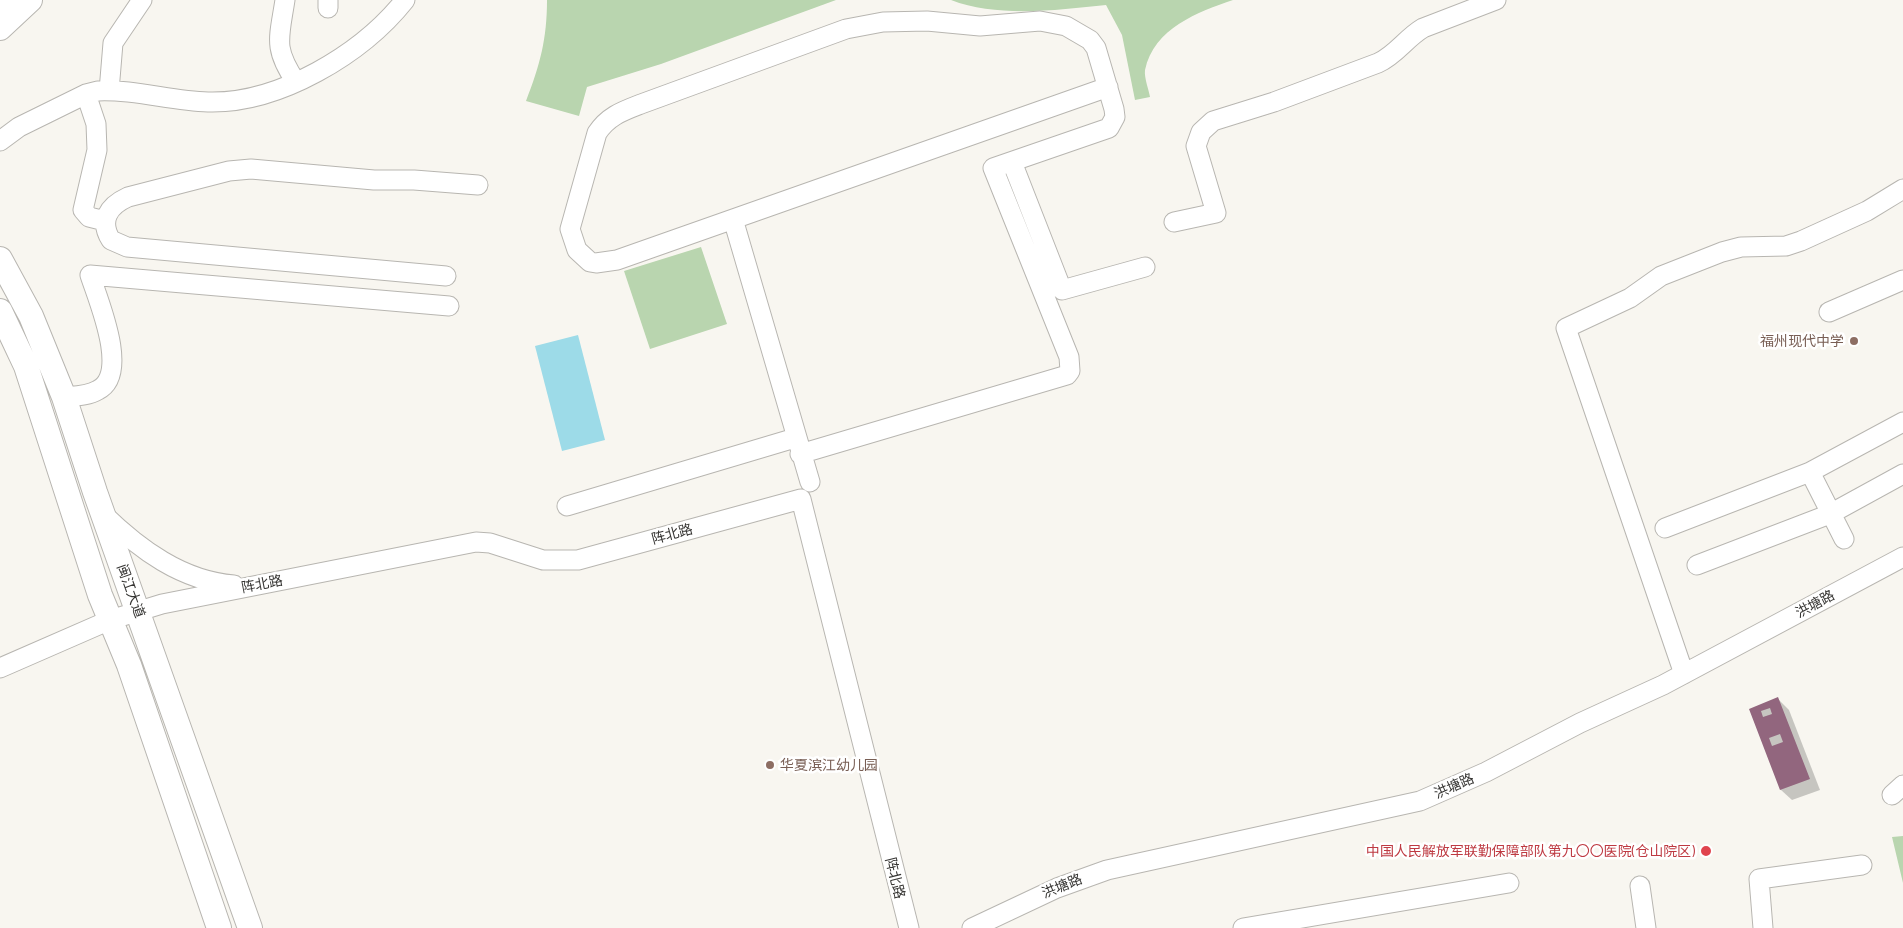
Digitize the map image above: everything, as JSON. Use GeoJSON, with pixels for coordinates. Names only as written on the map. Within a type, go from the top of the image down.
{"type":"FeatureCollection","features":[{"type":"Feature","properties":{"kind":"main road"},"geometry":{"type":"LineString","coordinates":[[0,3],[3,0]]}},
{"type":"Feature","properties":{"kind":"main road"},"geometry":{"type":"LineString","coordinates":[[0,28],[30,0]]}},
{"type":"Feature","properties":{"kind":"main road","name":"闽江大道"},"geometry":{"type":"LineString","coordinates":[[0,259],[31,316],[64,397],[103,513],[250,928]]}},
{"type":"Feature","properties":{"kind":"main road"},"geometry":{"type":"LineString","coordinates":[[0,311],[29,375],[110,620],[129,665],[219,928]]}},
{"type":"Feature","properties":{"kind":"street"},"geometry":{"type":"LineString","coordinates":[[109,91],[113,43],[142,0]]}},
{"type":"Feature","properties":{"kind":"street"},"geometry":{"type":"LineString","coordinates":[[285,0],[278,44],[284,64],[296,82]]}},
{"type":"Feature","properties":{"kind":"street"},"geometry":{"type":"LineString","coordinates":[[0,141],[19,128],[86,94],[109,91],[217,102],[264,93],[296,82],[316,73],[356,46],[381,26],[405,0]]}},
{"type":"Feature","properties":{"kind":"street"},"geometry":{"type":"LineString","coordinates":[[1174,222],[1216,213],[1196,146],[1198,138],[1206,126],[1223,117],[1274,102],[1378,63],[1392,55],[1414,33],[1423,28],[1496,0]]}},
{"type":"Feature","properties":{"kind":"street"},"geometry":{"type":"LineString","coordinates":[[567,506],[1067,375],[1070,371],[1069,357],[993,168],[1109,128],[1115,117],[1108,87],[1096,48],[1080,33],[1053,23],[1024,21],[980,26],[927,21],[865,24],[641,104],[607,119],[597,133],[570,229],[577,250],[590,262],[596,263],[616,260],[1108,87]]}},
{"type":"Feature","properties":{"kind":"street"},"geometry":{"type":"LineString","coordinates":[[86,94],[93,112],[97,150],[83,210],[89,217],[105,221]]}},
{"type":"Feature","properties":{"kind":"street"},"geometry":{"type":"LineString","coordinates":[[1012,162],[1062,290],[1145,267]]}},
{"type":"Feature","properties":{"kind":"street"},"geometry":{"type":"LineString","coordinates":[[446,276],[127,247],[112,240],[107,234],[105,221],[108,212],[119,201],[128,197],[241,170],[478,185]]}},
{"type":"Feature","properties":{"kind":"street"},"geometry":{"type":"LineString","coordinates":[[1684,674],[1566,328],[1630,298],[1661,276],[1722,252],[1741,247],[1786,246],[1801,241],[1867,211],[1903,189]]}},
{"type":"Feature","properties":{"kind":"street"},"geometry":{"type":"LineString","coordinates":[[733,218],[810,482]]}},
{"type":"Feature","properties":{"kind":"street"},"geometry":{"type":"LineString","coordinates":[[1020,236],[1039,230]]}},
{"type":"Feature","properties":{"kind":"street"},"geometry":{"type":"LineString","coordinates":[[64,397],[98,390],[104,386],[112,370],[112,348],[90,275],[449,306]]}},
{"type":"Feature","properties":{"kind":"street"},"geometry":{"type":"LineString","coordinates":[[1829,312],[1903,280]]}},
{"type":"Feature","properties":{"kind":"street"},"geometry":{"type":"LineString","coordinates":[[1665,528],[1810,472],[1903,422]]}},
{"type":"Feature","properties":{"kind":"street"},"geometry":{"type":"LineString","coordinates":[[1810,472],[1844,539]]}},
{"type":"Feature","properties":{"kind":"street"},"geometry":{"type":"LineString","coordinates":[[1697,565],[1830,514],[1903,474]]}},
{"type":"Feature","properties":{"kind":"street","name":"阵北路"},"geometry":{"type":"LineString","coordinates":[[0,668],[110,620],[138,610],[476,542],[490,543],[543,560],[578,560],[801,499],[909,928]]}},
{"type":"Feature","properties":{"kind":"street"},"geometry":{"type":"LineString","coordinates":[[103,513],[129,539],[174,568],[215,582],[251,587]]}},
{"type":"Feature","properties":{"kind":"street","name":"洪塘路"},"geometry":{"type":"LineString","coordinates":[[972,928],[1040,895],[1107,870],[1420,801],[1486,772],[1580,723],[1684,674],[1903,557]]}},
{"type":"Feature","properties":{"kind":"street"},"geometry":{"type":"LineString","coordinates":[[1903,785],[1892,795],[1903,789]]}},
{"type":"Feature","properties":{"kind":"street"},"geometry":{"type":"LineString","coordinates":[[1763,928],[1759,879],[1862,865]]}},
{"type":"Feature","properties":{"kind":"street"},"geometry":{"type":"LineString","coordinates":[[1243,928],[1509,883]]}},
{"type":"Feature","properties":{"kind":"street"},"geometry":{"type":"LineString","coordinates":[[1640,886],[1646,928]]}},
{"type":"Feature","properties":{"kind":"green space"},"geometry":{"type":"Polygon","coordinates":[[[547,0],[836,0],[661,64],[587,87],[579,116],[526,101],[542,52],[546,27],[547,0]]]}},
{"type":"Feature","properties":{"kind":"green space"},"geometry":{"type":"Polygon","coordinates":[[[951,0],[1233,0],[1192,16],[1179,24],[1158,43],[1150,55],[1145,70],[1150,97],[1135,100],[1122,35],[1106,5],[1008,11],[969,6],[951,0]]]}},
{"type":"Feature","properties":{"kind":"green space"},"geometry":{"type":"Polygon","coordinates":[[[701,247],[727,324],[650,349],[624,271],[701,247]]]}},
{"type":"Feature","properties":{"kind":"green space"},"geometry":{"type":"Polygon","coordinates":[[[1903,836],[1903,883],[1892,837],[1903,836]]]}},
{"type":"Feature","properties":{"kind":"water"},"geometry":{"type":"Polygon","coordinates":[[[578,335],[605,440],[562,451],[535,346],[578,335]]]}},
{"type":"Feature","properties":{"kind":"building"},"geometry":{"type":"Polygon","coordinates":[[[1778,697],[1810,779],[1780,790],[1749,709],[1778,697]],[[1770,708],[1761,711],[1763,717],[1772,714],[1770,708]],[[1780,734],[1769,738],[1772,746],[1783,742],[1780,734]]]}},
{"type":"Feature","properties":{"kind":"place","name":"福州现代中学"},"geometry":{"type":"Point","coordinates":[1854,341]}},
{"type":"Feature","properties":{"kind":"place","name":"华夏滨江幼儿园"},"geometry":{"type":"Point","coordinates":[770,765]}},
{"type":"Feature","properties":{"kind":"place","name":"中国人民解放军联勤保障部队第九〇〇医院(仓山院区)"},"geometry":{"type":"Point","coordinates":[1706,851]}}]}
